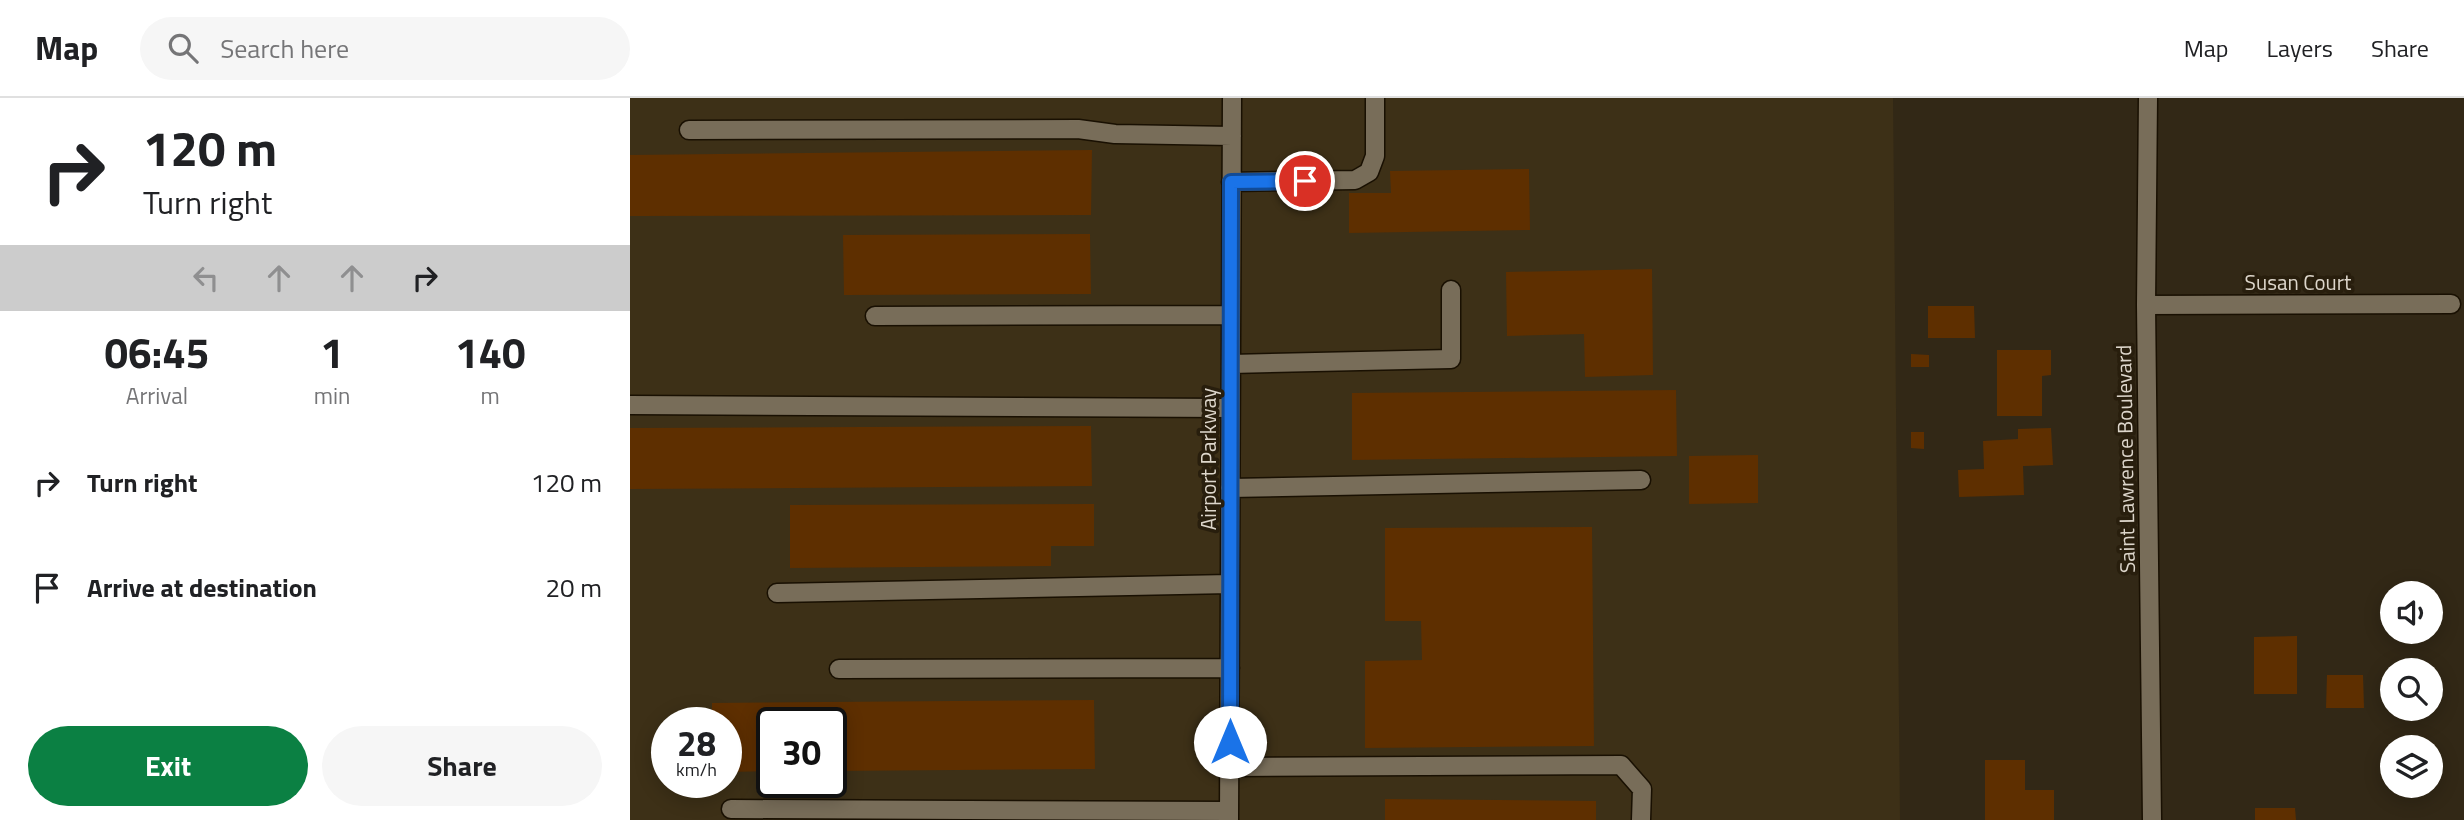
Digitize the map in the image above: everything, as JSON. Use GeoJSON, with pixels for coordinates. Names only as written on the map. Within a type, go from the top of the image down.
{"type":"FeatureCollection","features":[{"type":"Feature","properties":{"kind":"street","name":"Airport Parkway"},"geometry":{"type":"LineString","coordinates":[[1229,815],[1231,98]]}},
{"type":"Feature","properties":{"kind":"street"},"geometry":{"type":"LineString","coordinates":[[1231,182],[1355,180],[1369,172],[1375,156],[1375,98]]}},
{"type":"Feature","properties":{"kind":"street","name":"Saint Lawrence Boulevard"},"geometry":{"type":"LineString","coordinates":[[2148,98],[2146,305],[2152,820]]}},
{"type":"Feature","properties":{"kind":"street"},"geometry":{"type":"LineString","coordinates":[[689,130],[1078,129],[1115,134],[1232,136]]}},
{"type":"Feature","properties":{"kind":"street"},"geometry":{"type":"LineString","coordinates":[[1231,364],[1451,359],[1451,290]]}},
{"type":"Feature","properties":{"kind":"street","name":"Susan Court"},"geometry":{"type":"LineString","coordinates":[[2146,305],[2451,304]]}},
{"type":"Feature","properties":{"kind":"street"},"geometry":{"type":"LineString","coordinates":[[875,316],[1230,315]]}},
{"type":"Feature","properties":{"kind":"street"},"geometry":{"type":"LineString","coordinates":[[630,405],[1230,408]]}},
{"type":"Feature","properties":{"kind":"street"},"geometry":{"type":"LineString","coordinates":[[1230,488],[1641,480]]}},
{"type":"Feature","properties":{"kind":"street"},"geometry":{"type":"LineString","coordinates":[[777,593],[1230,584]]}},
{"type":"Feature","properties":{"kind":"street"},"geometry":{"type":"LineString","coordinates":[[839,669],[1230,668]]}},
{"type":"Feature","properties":{"kind":"street"},"geometry":{"type":"LineString","coordinates":[[1230,766],[1621,765],[1642,789],[1641,820]]}},
{"type":"Feature","properties":{"kind":"street"},"geometry":{"type":"LineString","coordinates":[[731,809],[1229,815]]}},
{"type":"Feature","properties":{"kind":"shaded area"},"geometry":{"type":"Polygon","coordinates":[[[630,98],[1893,98],[1900,820],[630,820],[630,98]]]}},
{"type":"Feature","properties":{"kind":"building"},"geometry":{"type":"Polygon","coordinates":[[[1092,150],[1091,215],[630,216],[630,155],[1092,150]]]}},
{"type":"Feature","properties":{"kind":"building"},"geometry":{"type":"Polygon","coordinates":[[[1529,169],[1530,230],[1349,233],[1349,193],[1391,193],[1390,171],[1529,169]]]}},
{"type":"Feature","properties":{"kind":"building"},"geometry":{"type":"Polygon","coordinates":[[[1090,234],[1091,294],[844,295],[843,235],[1090,234]]]}},
{"type":"Feature","properties":{"kind":"building"},"geometry":{"type":"Polygon","coordinates":[[[1652,269],[1653,375],[1585,377],[1584,334],[1507,336],[1506,272],[1652,269]]]}},
{"type":"Feature","properties":{"kind":"building"},"geometry":{"type":"Polygon","coordinates":[[[1928,306],[1974,306],[1975,338],[1928,338],[1928,306]]]}},
{"type":"Feature","properties":{"kind":"building"},"geometry":{"type":"Polygon","coordinates":[[[1997,350],[2051,350],[2051,375],[2042,376],[2042,416],[1997,416],[1997,350]]]}},
{"type":"Feature","properties":{"kind":"building"},"geometry":{"type":"Polygon","coordinates":[[[1911,354],[1929,355],[1929,367],[1911,367],[1911,354]]]}},
{"type":"Feature","properties":{"kind":"building"},"geometry":{"type":"Polygon","coordinates":[[[1676,390],[1677,456],[1352,460],[1352,393],[1676,390]]]}},
{"type":"Feature","properties":{"kind":"building"},"geometry":{"type":"Polygon","coordinates":[[[1091,426],[1092,486],[630,489],[630,428],[1091,426]]]}},
{"type":"Feature","properties":{"kind":"building"},"geometry":{"type":"Polygon","coordinates":[[[2051,428],[2053,465],[2023,466],[2024,495],[1959,497],[1958,470],[1984,469],[1983,441],[2018,439],[2018,429],[2051,428]]]}},
{"type":"Feature","properties":{"kind":"building"},"geometry":{"type":"Polygon","coordinates":[[[1911,432],[1924,432],[1924,449],[1911,448],[1911,432]]]}},
{"type":"Feature","properties":{"kind":"building"},"geometry":{"type":"Polygon","coordinates":[[[1758,455],[1758,503],[1689,504],[1689,456],[1758,455]]]}},
{"type":"Feature","properties":{"kind":"building"},"geometry":{"type":"Polygon","coordinates":[[[1094,504],[1094,546],[1051,546],[1051,566],[790,568],[790,505],[1094,504]]]}},
{"type":"Feature","properties":{"kind":"building"},"geometry":{"type":"Polygon","coordinates":[[[1592,527],[1594,746],[1365,748],[1365,661],[1422,660],[1421,621],[1385,621],[1385,528],[1592,527]]]}},
{"type":"Feature","properties":{"kind":"building"},"geometry":{"type":"Polygon","coordinates":[[[2297,636],[2297,694],[2254,694],[2254,637],[2297,636]]]}},
{"type":"Feature","properties":{"kind":"building"},"geometry":{"type":"Polygon","coordinates":[[[2327,675],[2363,675],[2364,708],[2326,708],[2327,675]]]}},
{"type":"Feature","properties":{"kind":"building"},"geometry":{"type":"Polygon","coordinates":[[[1094,700],[1095,769],[847,771],[847,707],[756,707],[756,771],[742,772],[742,707],[712,707],[712,703],[1094,700]]]}},
{"type":"Feature","properties":{"kind":"building"},"geometry":{"type":"Polygon","coordinates":[[[1985,760],[2025,760],[2025,790],[2054,790],[2054,820],[1985,820],[1985,760]]]}},
{"type":"Feature","properties":{"kind":"building"},"geometry":{"type":"Polygon","coordinates":[[[1385,799],[1596,801],[1596,820],[1385,820],[1385,799]]]}},
{"type":"Feature","properties":{"kind":"building"},"geometry":{"type":"Polygon","coordinates":[[[2255,808],[2295,808],[2296,820],[2255,820],[2255,808]]]}},
{"type":"Feature","properties":{"kind":"route"},"geometry":{"type":"LineString","coordinates":[[1230,742],[1231,182],[1305,181]]}}]}
